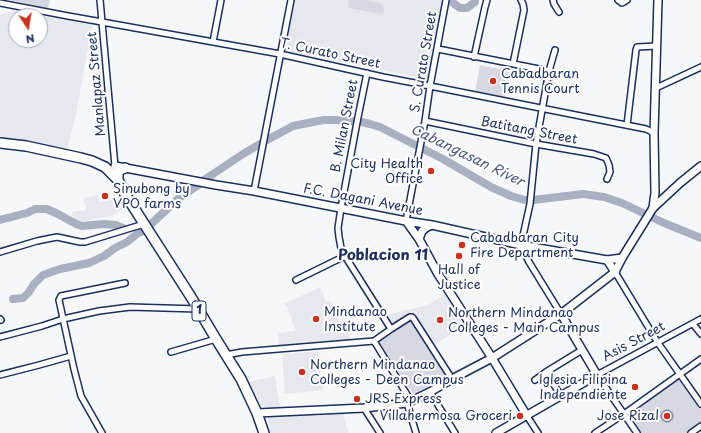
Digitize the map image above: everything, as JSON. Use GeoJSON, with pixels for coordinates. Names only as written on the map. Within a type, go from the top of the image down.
{"type":"FeatureCollection","features":[{"type":"Feature","properties":{"kind":"highway","name":"1"},"geometry":{"type":"LineString","coordinates":[[1,143],[26,146],[92,161],[105,167],[118,180],[125,194],[241,380],[257,413],[264,433]]}},
{"type":"Feature","properties":{"kind":"highway","name":"1"},"geometry":{"type":"LineString","coordinates":[[1,143],[25,151],[80,163],[101,171],[125,194]]}},
{"type":"Feature","properties":{"kind":"highway"},"geometry":{"type":"LineString","coordinates":[[92,161],[115,166]]}},
{"type":"Feature","properties":{"kind":"highway"},"geometry":{"type":"LineString","coordinates":[[118,180],[118,172],[125,168]]}},
{"type":"Feature","properties":{"kind":"street","name":"Manlapaz Street"},"geometry":{"type":"LineString","coordinates":[[100,0],[115,166]]}},
{"type":"Feature","properties":{"kind":"street"},"geometry":{"type":"LineString","coordinates":[[213,42],[221,0]]}},
{"type":"Feature","properties":{"kind":"street"},"geometry":{"type":"LineString","coordinates":[[254,191],[291,0]]}},
{"type":"Feature","properties":{"kind":"street"},"geometry":{"type":"LineString","coordinates":[[474,56],[484,7],[487,0]]}},
{"type":"Feature","properties":{"kind":"street"},"geometry":{"type":"LineString","coordinates":[[513,64],[524,10],[521,0]]}},
{"type":"Feature","properties":{"kind":"street"},"geometry":{"type":"LineString","coordinates":[[553,0],[559,12]]}},
{"type":"Feature","properties":{"kind":"street"},"geometry":{"type":"LineString","coordinates":[[618,0],[622,3],[627,0]]}},
{"type":"Feature","properties":{"kind":"street"},"geometry":{"type":"LineString","coordinates":[[650,212],[655,188],[654,129],[658,0]]}},
{"type":"Feature","properties":{"kind":"street","name":"S. Curato Street"},"geometry":{"type":"LineString","coordinates":[[406,221],[446,1]]}},
{"type":"Feature","properties":{"kind":"street","name":"T. Curato Street"},"geometry":{"type":"LineString","coordinates":[[0,3],[280,54],[542,109],[627,126],[654,129]]}},
{"type":"Feature","properties":{"kind":"street"},"geometry":{"type":"LineString","coordinates":[[627,126],[636,50],[638,47],[656,46]]}},
{"type":"Feature","properties":{"kind":"street"},"geometry":{"type":"LineString","coordinates":[[438,49],[549,71]]}},
{"type":"Feature","properties":{"kind":"street"},"geometry":{"type":"LineString","coordinates":[[555,50],[549,71],[542,109],[536,144],[530,204],[521,245],[529,262],[582,350],[637,433]]}},
{"type":"Feature","properties":{"kind":"street"},"geometry":{"type":"LineString","coordinates":[[656,88],[701,67]]}},
{"type":"Feature","properties":{"kind":"street","name":"B. Milan Street"},"geometry":{"type":"LineString","coordinates":[[367,73],[338,228],[341,248],[345,256],[391,329]]}},
{"type":"Feature","properties":{"kind":"street","name":"Batitang Street"},"geometry":{"type":"LineString","coordinates":[[425,121],[536,144],[594,154],[606,158],[610,172],[607,179]]}},
{"type":"Feature","properties":{"kind":"street","name":"F.C. Dagani Avenue"},"geometry":{"type":"LineString","coordinates":[[115,166],[432,225],[521,245],[607,260],[622,258]]}},
{"type":"Feature","properties":{"kind":"street"},"geometry":{"type":"LineString","coordinates":[[257,413],[364,408],[409,402],[492,358],[561,314],[615,272],[650,212],[666,195],[701,166]]}},
{"type":"Feature","properties":{"kind":"street"},"geometry":{"type":"LineString","coordinates":[[655,188],[662,196],[666,195]]}},
{"type":"Feature","properties":{"kind":"street"},"geometry":{"type":"LineString","coordinates":[[406,221],[419,239],[438,274],[538,433]]}},
{"type":"Feature","properties":{"kind":"street"},"geometry":{"type":"LineString","coordinates":[[0,252],[37,241],[57,237],[85,242],[144,224]]}},
{"type":"Feature","properties":{"kind":"street"},"geometry":{"type":"LineString","coordinates":[[419,239],[422,231],[432,225]]}},
{"type":"Feature","properties":{"kind":"street"},"geometry":{"type":"LineString","coordinates":[[296,280],[345,256]]}},
{"type":"Feature","properties":{"kind":"street"},"geometry":{"type":"LineString","coordinates":[[607,260],[658,343],[701,404]]}},
{"type":"Feature","properties":{"kind":"street"},"geometry":{"type":"LineString","coordinates":[[102,433],[81,396],[59,300],[61,296],[125,283]]}},
{"type":"Feature","properties":{"kind":"street"},"geometry":{"type":"LineString","coordinates":[[0,337],[99,311],[130,307],[198,309]]}},
{"type":"Feature","properties":{"kind":"street"},"geometry":{"type":"LineString","coordinates":[[226,355],[242,352],[374,341],[410,318],[414,318],[452,379]]}},
{"type":"Feature","properties":{"kind":"street","name":"Asis Street"},"geometry":{"type":"LineString","coordinates":[[496,433],[701,319]]}},
{"type":"Feature","properties":{"kind":"street"},"geometry":{"type":"LineString","coordinates":[[693,324],[701,334]]}},
{"type":"Feature","properties":{"kind":"street"},"geometry":{"type":"LineString","coordinates":[[171,352],[216,339]]}},
{"type":"Feature","properties":{"kind":"street"},"geometry":{"type":"LineString","coordinates":[[374,341],[409,402],[416,433]]}},
{"type":"Feature","properties":{"kind":"street"},"geometry":{"type":"LineString","coordinates":[[534,380],[582,350]]}},
{"type":"Feature","properties":{"kind":"street"},"geometry":{"type":"LineString","coordinates":[[0,375],[39,366],[71,356]]}},
{"type":"Feature","properties":{"kind":"street"},"geometry":{"type":"LineString","coordinates":[[595,433],[701,359]]}},
{"type":"Feature","properties":{"kind":"street"},"geometry":{"type":"LineString","coordinates":[[546,372],[561,396]]}},
{"type":"Feature","properties":{"kind":"street"},"geometry":{"type":"LineString","coordinates":[[430,392],[455,433]]}},
{"type":"Feature","properties":{"kind":"street"},"geometry":{"type":"LineString","coordinates":[[364,408],[380,433]]}},
{"type":"Feature","properties":{"kind":"street"},"geometry":{"type":"LineString","coordinates":[[691,433],[701,426]]}},
{"type":"Feature","properties":{"kind":"shaded area"},"geometry":{"type":"Polygon","coordinates":[[[8,0],[50,0],[48,9],[8,0]]]}},
{"type":"Feature","properties":{"kind":"shaded area"},"geometry":{"type":"Polygon","coordinates":[[[295,0],[442,0],[427,79],[285,51],[295,0]]]}},
{"type":"Feature","properties":{"kind":"shaded area"},"geometry":{"type":"Polygon","coordinates":[[[349,0],[364,0],[380,3],[383,5],[384,12],[381,14],[348,8],[349,0]]]}},
{"type":"Feature","properties":{"kind":"shaded area"},"geometry":{"type":"Polygon","coordinates":[[[8,12],[8,48],[48,48],[48,17],[92,25],[76,114],[67,150],[0,138],[0,14],[8,12]]]}},
{"type":"Feature","properties":{"kind":"shaded area","name":"Cabadbaran Tennis Court"},"geometry":{"type":"Polygon","coordinates":[[[480,65],[510,71],[505,97],[475,92],[480,65]]]}},
{"type":"Feature","properties":{"kind":"shaded area"},"geometry":{"type":"Polygon","coordinates":[[[98,195],[99,202],[111,200],[113,198],[122,209],[112,216],[82,222],[73,219],[72,212],[85,210],[84,198],[98,195]]]}},
{"type":"Feature","properties":{"kind":"shaded area","name":"Mindanao Institute"},"geometry":{"type":"Polygon","coordinates":[[[320,287],[326,302],[330,300],[352,342],[279,347],[278,333],[296,331],[287,307],[284,304],[320,287]]]}},
{"type":"Feature","properties":{"kind":"shaded area","name":"Northern Mindanao Colleges - Main Campus"},"geometry":{"type":"Polygon","coordinates":[[[445,294],[465,326],[434,345],[414,313],[392,326],[386,315],[428,305],[445,294]]]}},
{"type":"Feature","properties":{"kind":"shaded area"},"geometry":{"type":"Polygon","coordinates":[[[411,319],[448,377],[417,394],[412,392],[378,342],[378,339],[411,319]]]}},
{"type":"Feature","properties":{"kind":"shaded area","name":"Northern Mindanao Colleges - Deen Campus"},"geometry":{"type":"Polygon","coordinates":[[[318,351],[323,390],[285,394],[282,354],[318,351]]]}},
{"type":"Feature","properties":{"kind":"shaded area"},"geometry":{"type":"Polygon","coordinates":[[[275,376],[280,407],[271,409],[261,405],[248,382],[275,376]]]}},
{"type":"Feature","properties":{"kind":"shaded area"},"geometry":{"type":"Polygon","coordinates":[[[679,378],[701,409],[701,422],[686,433],[641,433],[628,414],[679,378]]]}},
{"type":"Feature","properties":{"kind":"shaded area"},"geometry":{"type":"Polygon","coordinates":[[[343,411],[348,433],[270,433],[268,418],[343,411]]]}},
{"type":"Feature","properties":{"kind":"water"},"geometry":{"type":"Polygon","coordinates":[[[667,410],[671,412],[673,416],[671,420],[667,422],[663,420],[661,416],[663,412],[667,410]]]}},
{"type":"Feature","properties":{"kind":"waterway"},"geometry":{"type":"LineString","coordinates":[[449,0],[460,8],[467,8],[475,2],[475,0]]}},
{"type":"Feature","properties":{"kind":"waterway","name":"Cabangasan River"},"geometry":{"type":"LineString","coordinates":[[267,140],[293,126],[313,122],[324,120],[362,122],[380,127],[443,159],[491,187],[511,196],[525,200],[583,194],[604,197],[622,203],[664,223],[701,238]]}},
{"type":"Feature","properties":{"kind":"waterway","name":"Cabangasan River"},"geometry":{"type":"LineString","coordinates":[[204,180],[260,144]]}},
{"type":"Feature","properties":{"kind":"waterway","name":"Cabangasan River"},"geometry":{"type":"LineString","coordinates":[[150,225],[179,198],[200,184]]}},
{"type":"Feature","properties":{"kind":"waterway","name":"Cabangasan River"},"geometry":{"type":"LineString","coordinates":[[0,220],[27,213],[35,209],[47,209],[82,226],[104,224],[116,225],[125,229]]}},
{"type":"Feature","properties":{"kind":"waterway","name":"Cabangasan River"},"geometry":{"type":"LineString","coordinates":[[13,299],[23,298],[43,275],[60,269],[89,263],[104,256],[143,231]]}},
{"type":"Feature","properties":{"kind":"place","name":"Cabadbaran Tennis Court"},"geometry":{"type":"Point","coordinates":[493,81]}},
{"type":"Feature","properties":{"kind":"place","name":"City Health Office"},"geometry":{"type":"Point","coordinates":[431,171]}},
{"type":"Feature","properties":{"kind":"place","name":"Sinubong by VPO farms"},"geometry":{"type":"Point","coordinates":[105,196]}},
{"type":"Feature","properties":{"kind":"place","name":"Cabadbaran City Fire Department"},"geometry":{"type":"Point","coordinates":[462,245]}},
{"type":"Feature","properties":{"kind":"place","name":"Hall of Justice"},"geometry":{"type":"Point","coordinates":[459,256]}},
{"type":"Feature","properties":{"kind":"place","name":"Mindanao Institute"},"geometry":{"type":"Point","coordinates":[316,319]}},
{"type":"Feature","properties":{"kind":"place","name":"Northern Mindanao Colleges - Main Campus"},"geometry":{"type":"Point","coordinates":[440,320]}},
{"type":"Feature","properties":{"kind":"place","name":"Northern Mindanao Colleges - Deen Campus"},"geometry":{"type":"Point","coordinates":[302,372]}},
{"type":"Feature","properties":{"kind":"place","name":"Iglesia Filipina Independiente"},"geometry":{"type":"Point","coordinates":[635,387]}},
{"type":"Feature","properties":{"kind":"place","name":"JRS Express"},"geometry":{"type":"Point","coordinates":[357,399]}},
{"type":"Feature","properties":{"kind":"place","name":"Villahermosa Groceri"},"geometry":{"type":"Point","coordinates":[520,416]}},
{"type":"Feature","properties":{"kind":"place","name":"Jose Rizal"},"geometry":{"type":"Point","coordinates":[667,416]}},
{"type":"Feature","properties":{"kind":"district","name":"Poblacion 11"},"geometry":{"type":"Point","coordinates":[383,256]}}]}
